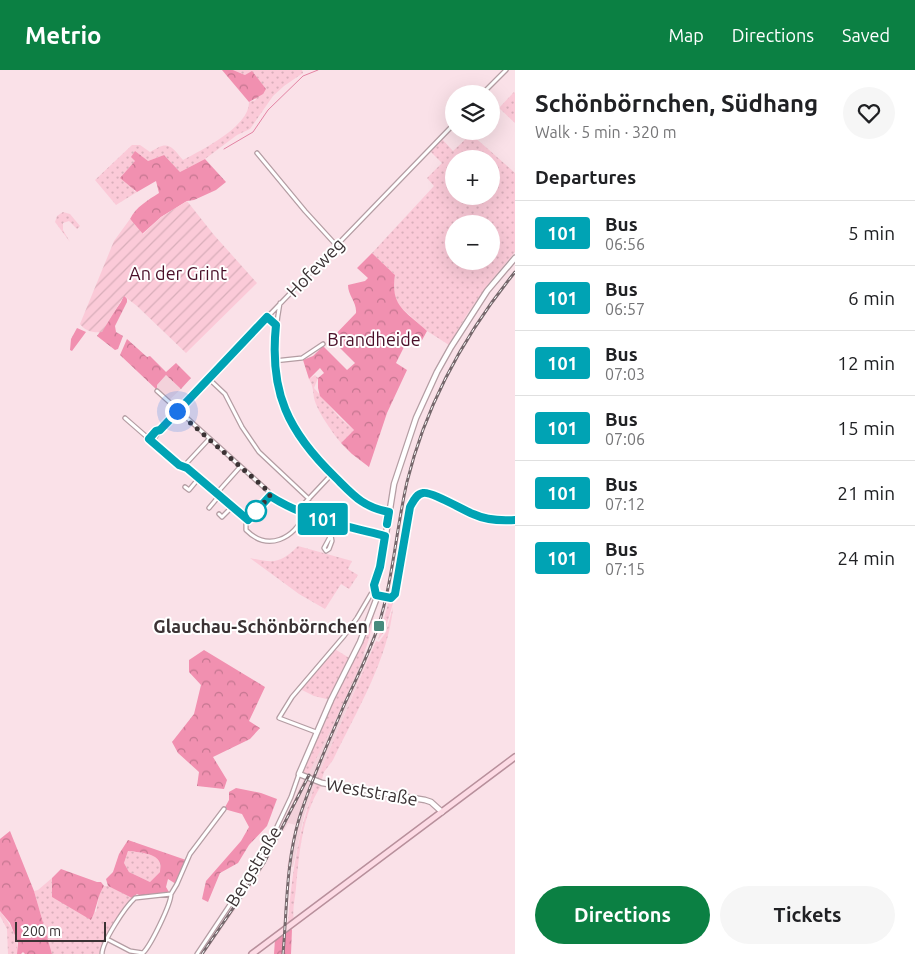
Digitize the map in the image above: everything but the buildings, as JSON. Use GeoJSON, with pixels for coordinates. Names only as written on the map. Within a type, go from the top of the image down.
{"type":"FeatureCollection","features":[{"type":"Feature","properties":{"kind":"main road"},"geometry":{"type":"LineString","coordinates":[[252,954],[515,757]]}},
{"type":"Feature","properties":{"kind":"street"},"geometry":{"type":"LineString","coordinates":[[491,85],[506,70]]}},
{"type":"Feature","properties":{"kind":"street","name":"Hofeweg"},"geometry":{"type":"LineString","coordinates":[[150,440],[156,431],[160,430],[445,133]]}},
{"type":"Feature","properties":{"kind":"street"},"geometry":{"type":"LineString","coordinates":[[257,154],[336,245]]}},
{"type":"Feature","properties":{"kind":"street"},"geometry":{"type":"LineString","coordinates":[[299,774],[316,732],[360,642],[376,600],[394,484],[410,434],[437,372],[470,316],[515,258]]}},
{"type":"Feature","properties":{"kind":"street"},"geometry":{"type":"LineString","coordinates":[[280,303],[274,342],[274,361],[285,411],[306,446],[332,474],[363,503],[374,509],[389,512]]}},
{"type":"Feature","properties":{"kind":"street"},"geometry":{"type":"LineString","coordinates":[[274,361],[302,358],[323,344]]}},
{"type":"Feature","properties":{"kind":"street"},"geometry":{"type":"LineString","coordinates":[[208,378],[225,394],[250,440],[259,452],[309,499]]}},
{"type":"Feature","properties":{"kind":"street"},"geometry":{"type":"LineString","coordinates":[[156,391],[268,491],[270,496],[285,506],[334,523],[385,536]]}},
{"type":"Feature","properties":{"kind":"street"},"geometry":{"type":"LineString","coordinates":[[125,418],[179,465],[184,466],[248,520]]}},
{"type":"Feature","properties":{"kind":"street"},"geometry":{"type":"LineString","coordinates":[[184,466],[209,439]]}},
{"type":"Feature","properties":{"kind":"street"},"geometry":{"type":"LineString","coordinates":[[209,508],[240,467]]}},
{"type":"Feature","properties":{"kind":"street"},"geometry":{"type":"LineString","coordinates":[[300,508],[332,474]]}},
{"type":"Feature","properties":{"kind":"street"},"geometry":{"type":"LineString","coordinates":[[185,487],[189,490],[199,478]]}},
{"type":"Feature","properties":{"kind":"street"},"geometry":{"type":"LineString","coordinates":[[316,732],[279,718],[292,697],[344,636],[371,594],[376,593],[391,598],[395,594],[410,507],[416,497],[420,494],[429,494],[473,515],[484,518],[515,520]]}},
{"type":"Feature","properties":{"kind":"street"},"geometry":{"type":"LineString","coordinates":[[270,496],[248,520],[245,526],[249,532],[260,539],[272,541],[289,536],[298,528],[305,514]]}},
{"type":"Feature","properties":{"kind":"street"},"geometry":{"type":"LineString","coordinates":[[219,514],[222,517],[232,507]]}},
{"type":"Feature","properties":{"kind":"street"},"geometry":{"type":"LineString","coordinates":[[331,535],[334,523]]}},
{"type":"Feature","properties":{"kind":"street"},"geometry":{"type":"LineString","coordinates":[[364,606],[372,610]]}},
{"type":"Feature","properties":{"kind":"street","name":"Weststraße"},"geometry":{"type":"LineString","coordinates":[[299,774],[322,783],[425,800],[442,812]]}},
{"type":"Feature","properties":{"kind":"street","name":"Bergstraße"},"geometry":{"type":"LineString","coordinates":[[197,954],[265,852],[291,797],[299,774]]}},
{"type":"Feature","properties":{"kind":"street"},"geometry":{"type":"LineString","coordinates":[[108,939],[130,951],[143,953],[171,900],[171,894],[190,854],[224,811]]}},
{"type":"Feature","properties":{"kind":"street"},"geometry":{"type":"LineString","coordinates":[[102,954],[102,949],[135,898],[171,894]]}},
{"type":"Feature","properties":{"kind":"shaded area"},"geometry":{"type":"Polygon","coordinates":[[[166,375],[181,389],[168,401],[157,390],[157,385],[166,375]]]}},
{"type":"Feature","properties":{"kind":"shaded area"},"geometry":{"type":"Polygon","coordinates":[[[363,654],[369,656],[316,782],[304,816],[293,867],[287,867],[296,825],[288,823],[256,880],[204,954],[200,954],[254,876],[274,842],[301,785],[333,725],[363,654]]]}},
{"type":"Feature","properties":{"kind":"green space"},"geometry":{"type":"Polygon","coordinates":[[[222,70],[233,70],[245,75],[252,71],[266,89],[263,94],[249,102],[222,70]]]}},
{"type":"Feature","properties":{"kind":"green space"},"geometry":{"type":"Polygon","coordinates":[[[233,70],[302,70],[303,73],[273,96],[250,129],[237,135],[205,159],[180,172],[164,155],[148,161],[135,161],[134,191],[137,192],[116,205],[95,180],[132,145],[140,145],[150,152],[166,145],[174,150],[183,160],[223,136],[242,120],[249,102],[256,100],[245,75],[233,70]]]}},
{"type":"Feature","properties":{"kind":"green space"},"geometry":{"type":"Polygon","coordinates":[[[515,93],[515,123],[500,109],[515,93]]]}},
{"type":"Feature","properties":{"kind":"green space"},"geometry":{"type":"Polygon","coordinates":[[[442,139],[452,150],[445,150],[445,205],[500,205],[500,160],[515,173],[515,252],[486,287],[449,345],[427,331],[396,303],[393,289],[395,275],[372,253],[434,186],[427,178],[442,163],[430,151],[442,139]]]}},
{"type":"Feature","properties":{"kind":"green space"},"geometry":{"type":"Polygon","coordinates":[[[465,140],[478,140],[489,150],[454,150],[465,140]]]}},
{"type":"Feature","properties":{"kind":"green space"},"geometry":{"type":"Polygon","coordinates":[[[135,151],[148,161],[164,155],[180,172],[205,159],[226,182],[216,190],[194,200],[187,201],[161,217],[142,234],[130,219],[139,207],[159,193],[156,181],[137,192],[120,178],[135,161],[131,157],[135,151]]]}},
{"type":"Feature","properties":{"kind":"green space","name":"An der Grint"},"geometry":{"type":"Polygon","coordinates":[[[187,201],[214,235],[257,283],[186,353],[124,296],[102,332],[92,332],[84,328],[80,324],[114,241],[130,219],[143,234],[161,217],[187,201]]]}},
{"type":"Feature","properties":{"kind":"green space"},"geometry":{"type":"Polygon","coordinates":[[[63,212],[70,214],[80,226],[77,229],[69,221],[63,223],[63,230],[70,242],[55,222],[57,216],[63,212]]]}},
{"type":"Feature","properties":{"kind":"green space","name":"Brandheide"},"geometry":{"type":"Polygon","coordinates":[[[372,253],[395,275],[395,294],[401,308],[427,331],[421,342],[409,337],[396,363],[407,370],[387,413],[369,467],[341,443],[354,430],[320,396],[318,378],[324,373],[320,368],[309,379],[303,360],[313,356],[323,346],[347,370],[355,363],[331,339],[356,313],[348,285],[365,281],[368,278],[357,268],[372,253]]]}},
{"type":"Feature","properties":{"kind":"green space"},"geometry":{"type":"Polygon","coordinates":[[[124,295],[127,302],[115,326],[116,332],[123,336],[118,349],[115,350],[97,336],[124,295]]]}},
{"type":"Feature","properties":{"kind":"green space"},"geometry":{"type":"Polygon","coordinates":[[[77,328],[86,332],[72,351],[70,350],[71,339],[77,328]]]}},
{"type":"Feature","properties":{"kind":"green space"},"geometry":{"type":"Polygon","coordinates":[[[127,339],[147,357],[150,356],[166,372],[176,363],[191,378],[181,389],[166,375],[157,385],[157,390],[120,355],[127,339]]]}},
{"type":"Feature","properties":{"kind":"green space"},"geometry":{"type":"Polygon","coordinates":[[[315,375],[318,378],[314,388],[340,418],[354,430],[341,443],[318,409],[309,379],[315,375]]]}},
{"type":"Feature","properties":{"kind":"green space"},"geometry":{"type":"Polygon","coordinates":[[[298,546],[352,561],[348,569],[358,575],[349,589],[341,584],[325,609],[299,594],[250,558],[276,561],[286,556],[298,546]]]}},
{"type":"Feature","properties":{"kind":"green space"},"geometry":{"type":"Polygon","coordinates":[[[389,600],[393,603],[385,631],[378,640],[389,600]]]}},
{"type":"Feature","properties":{"kind":"green space"},"geometry":{"type":"Polygon","coordinates":[[[376,606],[369,639],[359,667],[308,775],[303,773],[302,770],[376,606]]]}},
{"type":"Feature","properties":{"kind":"green space"},"geometry":{"type":"Polygon","coordinates":[[[393,607],[385,646],[370,685],[333,760],[324,772],[322,779],[317,779],[376,641],[379,642],[386,632],[393,607]]]}},
{"type":"Feature","properties":{"kind":"green space"},"geometry":{"type":"Polygon","coordinates":[[[333,648],[351,659],[331,700],[314,696],[300,689],[333,648]]]}},
{"type":"Feature","properties":{"kind":"green space"},"geometry":{"type":"Polygon","coordinates":[[[204,650],[265,687],[249,721],[260,728],[250,739],[213,757],[227,780],[224,789],[197,786],[199,772],[178,753],[172,742],[194,714],[201,685],[189,672],[189,660],[204,650]]]}},
{"type":"Feature","properties":{"kind":"green space"},"geometry":{"type":"Polygon","coordinates":[[[316,782],[321,786],[309,810],[302,836],[293,908],[294,920],[288,924],[297,852],[316,782]]]}},
{"type":"Feature","properties":{"kind":"green space"},"geometry":{"type":"Polygon","coordinates":[[[236,788],[261,793],[277,799],[267,826],[249,845],[238,863],[220,873],[208,902],[202,899],[206,881],[241,841],[249,827],[242,814],[224,809],[229,800],[229,792],[236,788]]]}},
{"type":"Feature","properties":{"kind":"green space"},"geometry":{"type":"Polygon","coordinates":[[[10,831],[34,891],[52,954],[25,954],[23,952],[17,954],[18,943],[10,923],[0,911],[0,839],[10,831]]]}},
{"type":"Feature","properties":{"kind":"green space"},"geometry":{"type":"Polygon","coordinates":[[[128,840],[186,860],[176,884],[168,879],[166,887],[169,892],[141,896],[137,894],[132,898],[108,886],[106,879],[113,872],[119,854],[128,840]],[[128,851],[124,863],[129,872],[150,882],[160,872],[160,864],[155,857],[128,851]]]}},
{"type":"Feature","properties":{"kind":"green space"},"geometry":{"type":"Polygon","coordinates":[[[128,851],[155,857],[160,863],[160,872],[150,882],[129,872],[124,863],[128,851]]]}},
{"type":"Feature","properties":{"kind":"green space"},"geometry":{"type":"Polygon","coordinates":[[[61,869],[101,882],[104,886],[91,920],[52,897],[52,878],[61,869]]]}},
{"type":"Feature","properties":{"kind":"green space"},"geometry":{"type":"Polygon","coordinates":[[[52,878],[52,897],[96,912],[100,891],[104,886],[108,886],[132,898],[105,939],[99,954],[52,954],[34,891],[38,890],[52,878]]]}},
{"type":"Feature","properties":{"kind":"green space"},"geometry":{"type":"Polygon","coordinates":[[[0,911],[15,936],[17,954],[8,954],[7,929],[0,916],[0,911]]]}},
{"type":"Feature","properties":{"kind":"green space"},"geometry":{"type":"Polygon","coordinates":[[[292,929],[291,954],[274,954],[275,939],[292,929]]]}},
{"type":"Feature","properties":{"kind":"waterway"},"geometry":{"type":"LineString","coordinates":[[224,149],[253,132],[268,110],[303,76],[318,70]]}},
{"type":"Feature","properties":{"kind":"railway"},"geometry":{"type":"LineString","coordinates":[[283,954],[289,869],[299,819],[320,761],[378,627],[391,573],[403,500],[415,453],[436,398],[449,371],[480,320],[515,272]]}},
{"type":"Feature","properties":{"kind":"railway"},"geometry":{"type":"LineString","coordinates":[[202,954],[264,863],[309,775]]}},
{"type":"Feature","properties":{"kind":"bus line","name":"101"},"geometry":{"type":"LineString","coordinates":[[387,524],[389,512],[374,509],[363,503],[316,459],[293,428],[285,411],[276,377],[274,342],[276,325],[267,317],[160,430],[156,431],[149,439],[179,465],[187,468],[248,520],[270,496],[285,506],[305,514],[385,536],[380,567],[374,585],[376,595],[394,597],[410,507],[420,494],[429,494],[473,515],[496,520],[515,520]]}},
{"type":"Feature","properties":{"kind":"place","name":"Glauchau-Schönbörnchen"},"geometry":{"type":"Point","coordinates":[379,626]}},
{"type":"Feature","properties":{"kind":"route"},"geometry":{"type":"LineString","coordinates":[[177,411],[268,491],[270,496],[256,511]]}}]}
